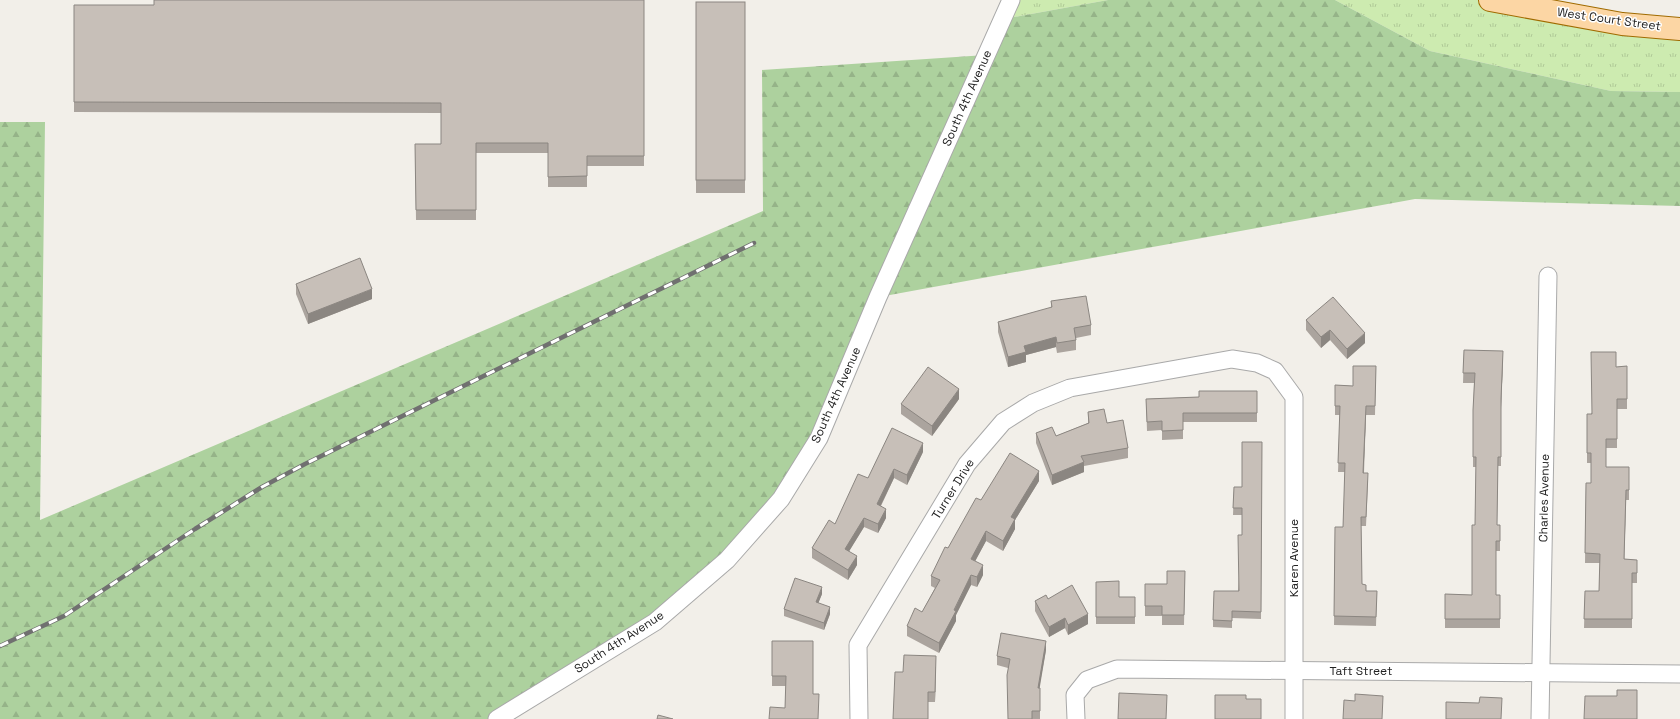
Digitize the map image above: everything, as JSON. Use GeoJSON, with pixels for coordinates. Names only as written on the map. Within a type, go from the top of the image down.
{"type":"FeatureCollection","features":[{"type":"Feature","properties":{"kind":"main road","name":"West Court Street"},"geometry":{"type":"LineString","coordinates":[[1490,0],[1622,24],[1680,29]]}},
{"type":"Feature","properties":{"kind":"street","name":"South 4th Avenue"},"geometry":{"type":"LineString","coordinates":[[497,719],[655,622],[727,560],[781,498],[819,438],[878,297],[1011,0]]}},
{"type":"Feature","properties":{"kind":"street","name":"Charles Avenue"},"geometry":{"type":"LineString","coordinates":[[1540,719],[1548,276]]}},
{"type":"Feature","properties":{"kind":"street","name":"Turner Drive"},"geometry":{"type":"LineString","coordinates":[[859,719],[858,645],[967,464],[1004,422],[1033,403],[1070,388],[1232,359],[1257,363],[1275,371],[1294,397]]}},
{"type":"Feature","properties":{"kind":"street","name":"Karen Avenue"},"geometry":{"type":"LineString","coordinates":[[1294,397],[1294,719]]}},
{"type":"Feature","properties":{"kind":"street","name":"Taft Street"},"geometry":{"type":"LineString","coordinates":[[1076,719],[1075,695],[1087,680],[1117,669],[1680,674]]}},
{"type":"Feature","properties":{"kind":"green space"},"geometry":{"type":"Polygon","coordinates":[[[1011,0],[1108,0],[1003,19],[1011,0]]]}},
{"type":"Feature","properties":{"kind":"green space"},"geometry":{"type":"Polygon","coordinates":[[[1108,0],[1335,0],[1430,51],[1611,91],[1680,92],[1680,206],[1415,199],[879,297],[781,499],[655,622],[497,719],[0,719],[0,122],[45,122],[40,520],[763,211],[762,70],[986,55],[1003,19],[1108,0]]]}},
{"type":"Feature","properties":{"kind":"green space"},"geometry":{"type":"Polygon","coordinates":[[[1335,0],[1490,0],[1680,29],[1680,92],[1611,91],[1430,51],[1335,0]]]}},
{"type":"Feature","properties":{"kind":"building"},"geometry":{"type":"Polygon","coordinates":[[[154,0],[644,0],[644,156],[587,156],[587,176],[548,177],[548,143],[476,143],[476,210],[416,210],[415,144],[441,144],[441,103],[74,102],[74,5],[154,5],[154,0]]]}},
{"type":"Feature","properties":{"kind":"building"},"geometry":{"type":"Polygon","coordinates":[[[696,2],[745,2],[745,180],[696,180],[696,2]]]}},
{"type":"Feature","properties":{"kind":"building"},"geometry":{"type":"Polygon","coordinates":[[[360,258],[372,289],[308,314],[296,284],[360,258]]]}},
{"type":"Feature","properties":{"kind":"building"},"geometry":{"type":"Polygon","coordinates":[[[1086,296],[1091,325],[1074,328],[1076,340],[1057,343],[1056,337],[1024,346],[1026,352],[1008,357],[998,322],[1052,307],[1051,301],[1086,296]]]}},
{"type":"Feature","properties":{"kind":"building"},"geometry":{"type":"Polygon","coordinates":[[[1333,297],[1365,333],[1347,349],[1330,330],[1321,337],[1306,320],[1333,297]]]}},
{"type":"Feature","properties":{"kind":"building"},"geometry":{"type":"Polygon","coordinates":[[[1464,350],[1503,351],[1501,457],[1498,457],[1497,525],[1500,525],[1500,541],[1496,541],[1496,595],[1500,595],[1500,619],[1445,619],[1445,594],[1472,595],[1472,525],[1475,525],[1476,457],[1473,457],[1475,373],[1463,373],[1464,350]]]}},
{"type":"Feature","properties":{"kind":"building"},"geometry":{"type":"Polygon","coordinates":[[[1591,352],[1616,352],[1616,367],[1627,366],[1627,399],[1617,399],[1617,439],[1606,439],[1606,467],[1629,467],[1629,490],[1626,490],[1624,559],[1637,560],[1637,573],[1632,573],[1632,619],[1584,619],[1585,591],[1599,591],[1600,554],[1585,553],[1586,483],[1591,483],[1591,453],[1587,453],[1587,414],[1592,414],[1591,352]]]}},
{"type":"Feature","properties":{"kind":"building"},"geometry":{"type":"Polygon","coordinates":[[[1353,366],[1376,366],[1375,406],[1366,406],[1363,473],[1368,473],[1366,517],[1361,517],[1362,584],[1366,585],[1366,591],[1377,591],[1376,617],[1334,616],[1335,527],[1343,527],[1345,463],[1338,463],[1340,406],[1335,406],[1335,385],[1353,386],[1353,366]]]}},
{"type":"Feature","properties":{"kind":"building"},"geometry":{"type":"Polygon","coordinates":[[[928,367],[959,389],[932,426],[901,404],[928,367]]]}},
{"type":"Feature","properties":{"kind":"building"},"geometry":{"type":"Polygon","coordinates":[[[1199,391],[1257,391],[1257,413],[1183,413],[1183,430],[1162,431],[1162,421],[1147,422],[1146,399],[1199,397],[1199,391]]]}},
{"type":"Feature","properties":{"kind":"building"},"geometry":{"type":"Polygon","coordinates":[[[1104,409],[1107,423],[1123,420],[1128,448],[1081,456],[1084,462],[1052,475],[1036,433],[1052,427],[1056,436],[1089,423],[1088,412],[1104,409]]]}},
{"type":"Feature","properties":{"kind":"building"},"geometry":{"type":"Polygon","coordinates":[[[892,428],[923,443],[907,475],[894,469],[877,504],[886,509],[878,524],[864,518],[845,549],[857,556],[848,570],[812,548],[829,520],[835,524],[858,474],[868,478],[892,428]]]}},
{"type":"Feature","properties":{"kind":"building"},"geometry":{"type":"Polygon","coordinates":[[[1242,442],[1262,442],[1261,612],[1232,611],[1232,621],[1213,620],[1214,591],[1239,591],[1238,535],[1242,535],[1242,508],[1233,508],[1234,487],[1242,487],[1242,442]]]}},
{"type":"Feature","properties":{"kind":"building"},"geometry":{"type":"Polygon","coordinates":[[[1010,453],[1039,471],[1011,517],[1015,519],[1003,541],[986,531],[971,559],[983,565],[977,577],[971,575],[954,610],[956,611],[939,643],[907,626],[915,608],[922,612],[940,580],[931,576],[945,547],[948,548],[976,498],[981,500],[1010,453]]]}},
{"type":"Feature","properties":{"kind":"building"},"geometry":{"type":"Polygon","coordinates":[[[1167,571],[1185,571],[1184,615],[1162,615],[1162,606],[1145,606],[1145,584],[1167,584],[1167,571]]]}},
{"type":"Feature","properties":{"kind":"building"},"geometry":{"type":"Polygon","coordinates":[[[795,578],[822,587],[816,602],[830,607],[824,623],[784,609],[795,578]]]}},
{"type":"Feature","properties":{"kind":"building"},"geometry":{"type":"Polygon","coordinates":[[[1119,581],[1119,597],[1135,597],[1135,617],[1096,617],[1096,582],[1119,581]]]}},
{"type":"Feature","properties":{"kind":"building"},"geometry":{"type":"Polygon","coordinates":[[[1072,585],[1088,614],[1068,625],[1065,618],[1049,627],[1035,601],[1046,595],[1048,599],[1072,585]]]}},
{"type":"Feature","properties":{"kind":"building"},"geometry":{"type":"Polygon","coordinates":[[[1001,633],[1046,641],[1038,688],[1040,688],[1040,711],[1032,711],[1032,719],[1008,719],[1007,675],[1010,659],[997,656],[1001,633]]]}},
{"type":"Feature","properties":{"kind":"building"},"geometry":{"type":"Polygon","coordinates":[[[772,641],[813,641],[813,694],[819,694],[818,719],[769,719],[770,707],[785,708],[786,676],[772,676],[772,641]]]}},
{"type":"Feature","properties":{"kind":"building"},"geometry":{"type":"Polygon","coordinates":[[[904,655],[936,656],[935,692],[928,692],[928,719],[893,719],[895,672],[903,672],[904,655]]]}},
{"type":"Feature","properties":{"kind":"building"},"geometry":{"type":"Polygon","coordinates":[[[1617,690],[1637,690],[1637,719],[1584,719],[1585,696],[1617,696],[1617,690]]]}},
{"type":"Feature","properties":{"kind":"building"},"geometry":{"type":"Polygon","coordinates":[[[1119,693],[1167,695],[1166,719],[1118,719],[1119,693]]]}},
{"type":"Feature","properties":{"kind":"building"},"geometry":{"type":"Polygon","coordinates":[[[1355,694],[1383,696],[1382,719],[1343,719],[1344,700],[1355,701],[1355,694]]]}},
{"type":"Feature","properties":{"kind":"building"},"geometry":{"type":"Polygon","coordinates":[[[1215,695],[1246,695],[1246,699],[1261,699],[1261,719],[1215,719],[1215,695]]]}},
{"type":"Feature","properties":{"kind":"building"},"geometry":{"type":"Polygon","coordinates":[[[1480,697],[1502,698],[1501,719],[1446,719],[1446,702],[1479,703],[1480,697]]]}},
{"type":"Feature","properties":{"kind":"building"},"geometry":{"type":"Polygon","coordinates":[[[658,715],[673,719],[657,719],[658,715]]]}},
{"type":"Feature","properties":{"kind":"railway"},"geometry":{"type":"LineString","coordinates":[[0,646],[64,616],[195,529],[262,487],[305,464],[754,243]]}}]}
